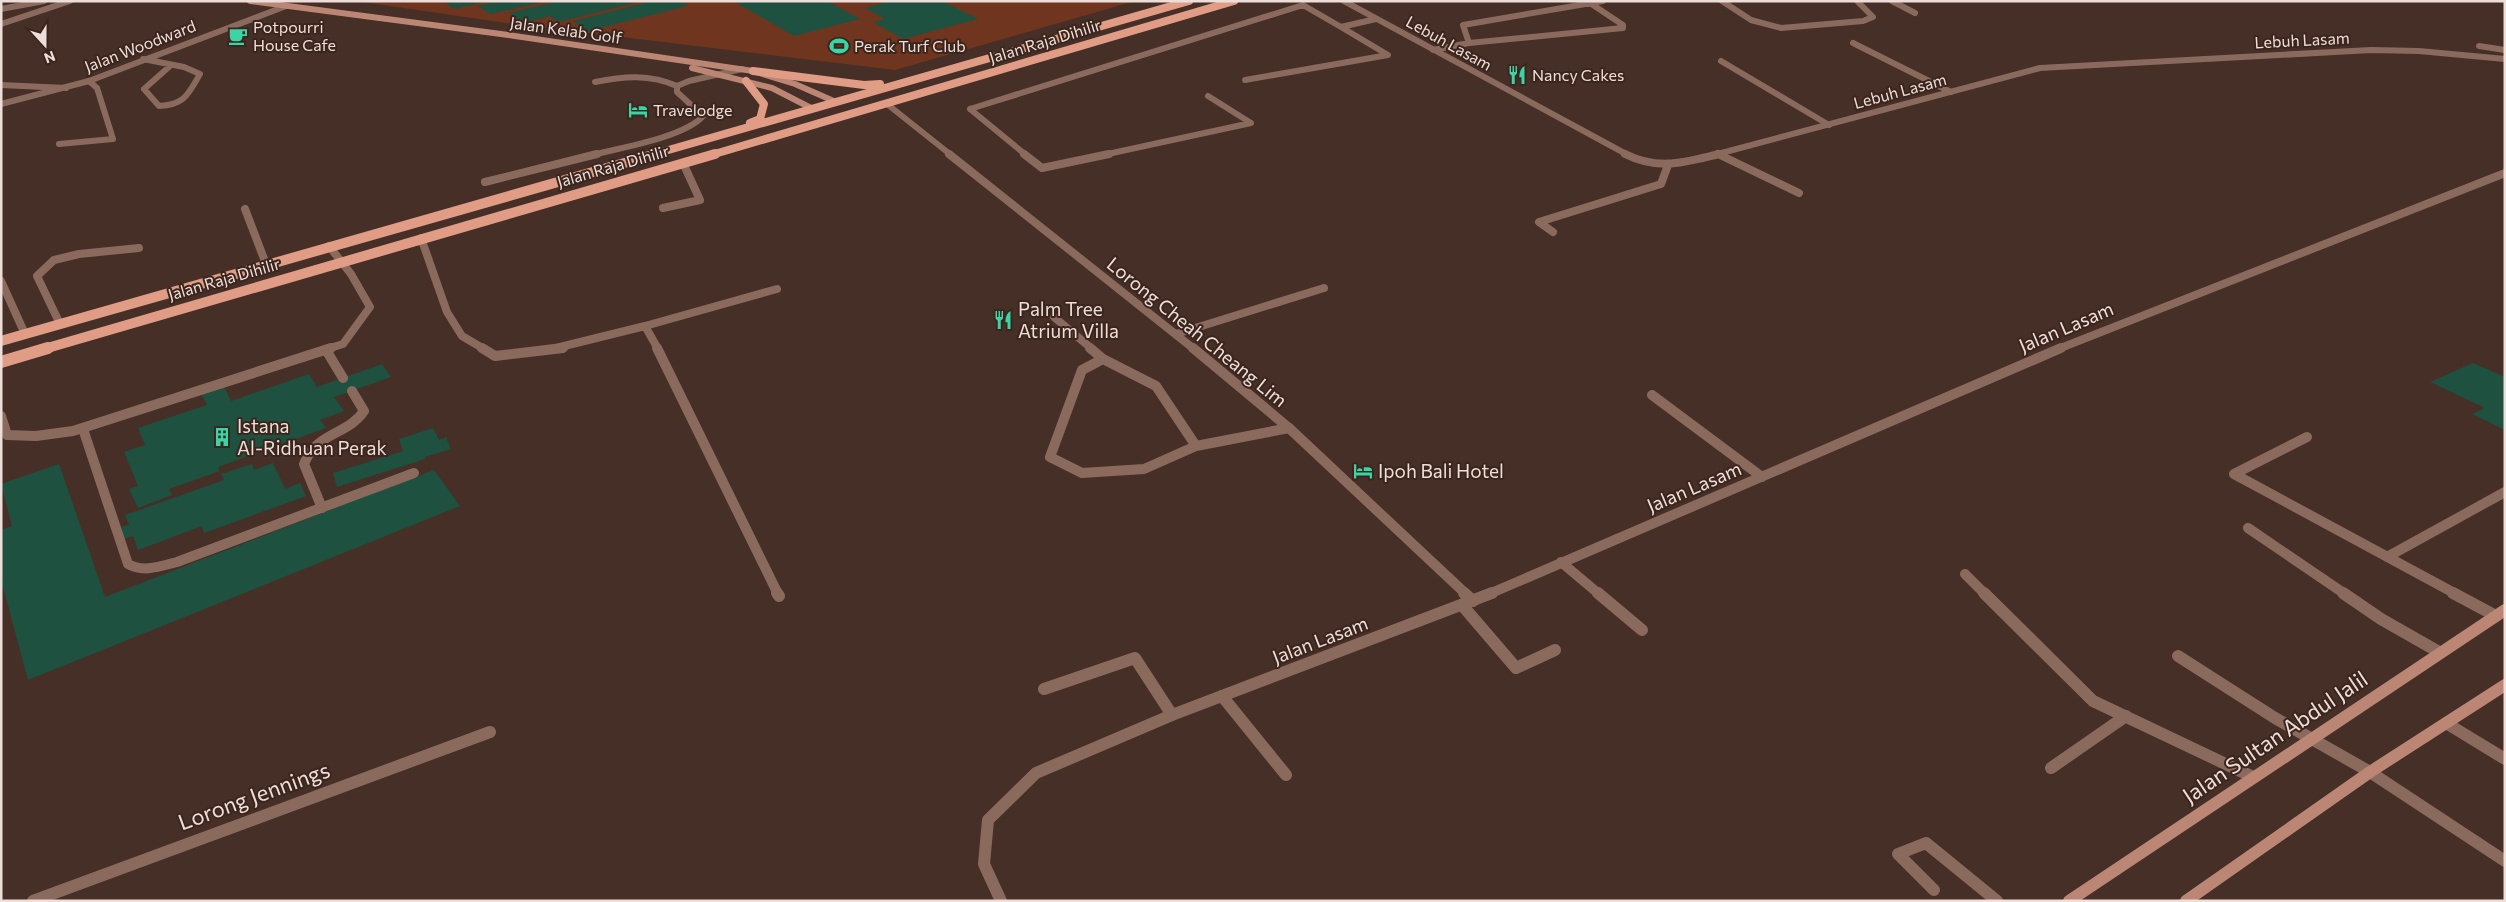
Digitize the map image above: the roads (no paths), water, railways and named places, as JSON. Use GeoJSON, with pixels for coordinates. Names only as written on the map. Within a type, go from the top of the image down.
{"type":"FeatureCollection","features":[{"type":"Feature","properties":{"kind":"main road","name":"Jalan Raja Dihilir"},"geometry":{"type":"LineString","coordinates":[[1,341],[722,134],[813,109],[833,106],[902,83],[1189,1]]}},
{"type":"Feature","properties":{"kind":"main road","name":"Jalan Raja Dihilir"},"geometry":{"type":"LineString","coordinates":[[1,362],[341,261],[710,156],[1234,1]]}},
{"type":"Feature","properties":{"kind":"main road"},"geometry":{"type":"LineString","coordinates":[[710,156],[726,145],[812,120],[833,106],[841,109],[940,80],[1003,70]]}},
{"type":"Feature","properties":{"kind":"main road"},"geometry":{"type":"LineString","coordinates":[[754,71],[864,85],[902,83]]}},
{"type":"Feature","properties":{"kind":"main road"},"geometry":{"type":"LineString","coordinates":[[722,134],[760,120],[764,104],[746,81]]}},
{"type":"Feature","properties":{"kind":"street"},"geometry":{"type":"LineString","coordinates":[[1,9],[44,1]]}},
{"type":"Feature","properties":{"kind":"street"},"geometry":{"type":"LineString","coordinates":[[1,24],[70,1]]}},
{"type":"Feature","properties":{"kind":"street","name":"Jalan Kelab Golf"},"geometry":{"type":"LineString","coordinates":[[250,1],[690,68],[772,88],[813,109]]}},
{"type":"Feature","properties":{"kind":"street","name":"Lebuh Lasam"},"geometry":{"type":"LineString","coordinates":[[1344,1],[1634,158],[1668,165],[1718,154],[2040,68],[2370,50],[2419,51],[2505,59]]}},
{"type":"Feature","properties":{"kind":"street"},"geometry":{"type":"LineString","coordinates":[[1469,42],[1463,25],[1588,2],[1603,1]]}},
{"type":"Feature","properties":{"kind":"street"},"geometry":{"type":"LineString","coordinates":[[1722,1],[1751,20],[1781,28],[1863,21],[1873,17],[1857,1]]}},
{"type":"Feature","properties":{"kind":"street"},"geometry":{"type":"LineString","coordinates":[[1892,1],[1915,13]]}},
{"type":"Feature","properties":{"kind":"street"},"geometry":{"type":"LineString","coordinates":[[1433,50],[1469,42],[1618,30],[1623,28],[1623,25],[1588,2]]}},
{"type":"Feature","properties":{"kind":"street"},"geometry":{"type":"LineString","coordinates":[[1208,96],[1251,123],[1042,168],[970,109],[1303,5],[1388,55],[1245,80]]}},
{"type":"Feature","properties":{"kind":"street","name":"Jalan Kelab Golf"},"geometry":{"type":"LineString","coordinates":[[286,6],[300,6],[754,71],[796,84],[833,106]]}},
{"type":"Feature","properties":{"kind":"street","name":"Jalan Woodward"},"geometry":{"type":"LineString","coordinates":[[1,104],[89,81],[286,6]]}},
{"type":"Feature","properties":{"kind":"street"},"geometry":{"type":"LineString","coordinates":[[1341,27],[1376,19]]}},
{"type":"Feature","properties":{"kind":"street"},"geometry":{"type":"LineString","coordinates":[[1853,43],[1951,92]]}},
{"type":"Feature","properties":{"kind":"street"},"geometry":{"type":"LineString","coordinates":[[2479,46],[2505,50]]}},
{"type":"Feature","properties":{"kind":"street"},"geometry":{"type":"LineString","coordinates":[[143,60],[184,67],[200,74],[185,99],[174,106],[159,106],[144,89],[170,66]]}},
{"type":"Feature","properties":{"kind":"street"},"geometry":{"type":"LineString","coordinates":[[1721,61],[1829,125]]}},
{"type":"Feature","properties":{"kind":"street"},"geometry":{"type":"LineString","coordinates":[[595,82],[642,77],[661,78],[677,86],[689,81],[742,69]]}},
{"type":"Feature","properties":{"kind":"street"},"geometry":{"type":"LineString","coordinates":[[59,144],[112,139],[97,88],[89,81]]}},
{"type":"Feature","properties":{"kind":"street"},"geometry":{"type":"LineString","coordinates":[[1,85],[66,88]]}},
{"type":"Feature","properties":{"kind":"street"},"geometry":{"type":"LineString","coordinates":[[486,182],[663,137],[697,124],[703,116],[676,92],[677,86]]}},
{"type":"Feature","properties":{"kind":"street","name":"Lorong Cheah Cheang Lim"},"geometry":{"type":"LineString","coordinates":[[887,104],[1176,334],[1289,428],[1467,602],[1516,668],[1555,650]]}},
{"type":"Feature","properties":{"kind":"street"},"geometry":{"type":"LineString","coordinates":[[1718,154],[1799,193]]}},
{"type":"Feature","properties":{"kind":"street"},"geometry":{"type":"LineString","coordinates":[[663,208],[700,200],[683,163]]}},
{"type":"Feature","properties":{"kind":"street"},"geometry":{"type":"LineString","coordinates":[[1553,232],[1539,222],[1661,184],[1668,165]]}},
{"type":"Feature","properties":{"kind":"street","name":"Jalan Lasam"},"geometry":{"type":"LineString","coordinates":[[1001,901],[984,864],[988,820],[1036,773],[1172,715],[1467,602],[2098,332],[2505,173]]}},
{"type":"Feature","properties":{"kind":"street"},"geometry":{"type":"LineString","coordinates":[[245,209],[266,264]]}},
{"type":"Feature","properties":{"kind":"street"},"geometry":{"type":"LineString","coordinates":[[421,238],[447,312],[462,336],[495,356],[563,348],[778,289]]}},
{"type":"Feature","properties":{"kind":"street"},"geometry":{"type":"LineString","coordinates":[[1,416],[8,435],[37,437],[83,429],[343,344],[370,307],[341,261],[329,246]]}},
{"type":"Feature","properties":{"kind":"street"},"geometry":{"type":"LineString","coordinates":[[60,324],[37,276],[54,260],[79,254],[139,248]]}},
{"type":"Feature","properties":{"kind":"street"},"geometry":{"type":"LineString","coordinates":[[1,281],[24,334]]}},
{"type":"Feature","properties":{"kind":"street"},"geometry":{"type":"LineString","coordinates":[[1176,334],[1324,288]]}},
{"type":"Feature","properties":{"kind":"street"},"geometry":{"type":"LineString","coordinates":[[1054,317],[1103,359],[1156,386],[1196,446]]}},
{"type":"Feature","properties":{"kind":"street"},"geometry":{"type":"LineString","coordinates":[[645,326],[779,596]]}},
{"type":"Feature","properties":{"kind":"street"},"geometry":{"type":"LineString","coordinates":[[326,350],[343,378]]}},
{"type":"Feature","properties":{"kind":"street"},"geometry":{"type":"LineString","coordinates":[[1103,359],[1082,370],[1050,457],[1082,473],[1144,469],[1196,446],[1289,428]]}},
{"type":"Feature","properties":{"kind":"street"},"geometry":{"type":"LineString","coordinates":[[322,508],[304,464],[308,451],[322,439],[358,420],[361,416],[364,411],[352,391]]}},
{"type":"Feature","properties":{"kind":"street"},"geometry":{"type":"LineString","coordinates":[[1652,395],[1762,476]]}},
{"type":"Feature","properties":{"kind":"street"},"geometry":{"type":"LineString","coordinates":[[83,429],[128,564],[135,568],[150,568],[177,562],[414,473]]}},
{"type":"Feature","properties":{"kind":"street"},"geometry":{"type":"LineString","coordinates":[[2307,437],[2234,474],[2387,557],[2500,613]]}},
{"type":"Feature","properties":{"kind":"street"},"geometry":{"type":"LineString","coordinates":[[2387,557],[2505,492]]}},
{"type":"Feature","properties":{"kind":"street"},"geometry":{"type":"LineString","coordinates":[[2248,528],[2381,618],[2439,652]]}},
{"type":"Feature","properties":{"kind":"street"},"geometry":{"type":"LineString","coordinates":[[1561,562],[1642,630]]}},
{"type":"Feature","properties":{"kind":"street"},"geometry":{"type":"LineString","coordinates":[[1965,574],[2092,701],[2253,778]]}},
{"type":"Feature","properties":{"kind":"street","name":"Jalan Sultan Abdul Jalil"},"geometry":{"type":"LineString","coordinates":[[2069,901],[2500,613]]}},
{"type":"Feature","properties":{"kind":"street"},"geometry":{"type":"LineString","coordinates":[[2178,656],[2311,739],[2370,772],[2505,861]]}},
{"type":"Feature","properties":{"kind":"street"},"geometry":{"type":"LineString","coordinates":[[1044,689],[1135,658],[1172,715]]}},
{"type":"Feature","properties":{"kind":"street"},"geometry":{"type":"LineString","coordinates":[[2186,901],[2370,772],[2505,685]]}},
{"type":"Feature","properties":{"kind":"street"},"geometry":{"type":"LineString","coordinates":[[1222,696],[1286,775]]}},
{"type":"Feature","properties":{"kind":"street"},"geometry":{"type":"LineString","coordinates":[[2052,768],[2126,716]]}},
{"type":"Feature","properties":{"kind":"street"},"geometry":{"type":"LineString","coordinates":[[2446,723],[2505,759]]}},
{"type":"Feature","properties":{"kind":"street","name":"Lorong Jennings"},"geometry":{"type":"LineString","coordinates":[[33,901],[490,732]]}},
{"type":"Feature","properties":{"kind":"street"},"geometry":{"type":"LineString","coordinates":[[1934,890],[1898,854],[1926,843],[1997,901]]}},
{"type":"Feature","properties":{"kind":"place","name":"Potpourri House Cafe"},"geometry":{"type":"Point","coordinates":[238,36]}},
{"type":"Feature","properties":{"kind":"place","name":"Perak Turf Club"},"geometry":{"type":"Point","coordinates":[839,46]}},
{"type":"Feature","properties":{"kind":"place","name":"Nancy Cakes"},"geometry":{"type":"Point","coordinates":[1517,75]}},
{"type":"Feature","properties":{"kind":"place","name":"Travelodge"},"geometry":{"type":"Point","coordinates":[638,110]}},
{"type":"Feature","properties":{"kind":"place","name":"Palm Tree Atrium Villa"},"geometry":{"type":"Point","coordinates":[1003,320]}},
{"type":"Feature","properties":{"kind":"place","name":"Istana Al-Ridhuan Perak"},"geometry":{"type":"Point","coordinates":[222,437]}},
{"type":"Feature","properties":{"kind":"place","name":"Ipoh Bali Hotel"},"geometry":{"type":"Point","coordinates":[1363,471]}}]}
